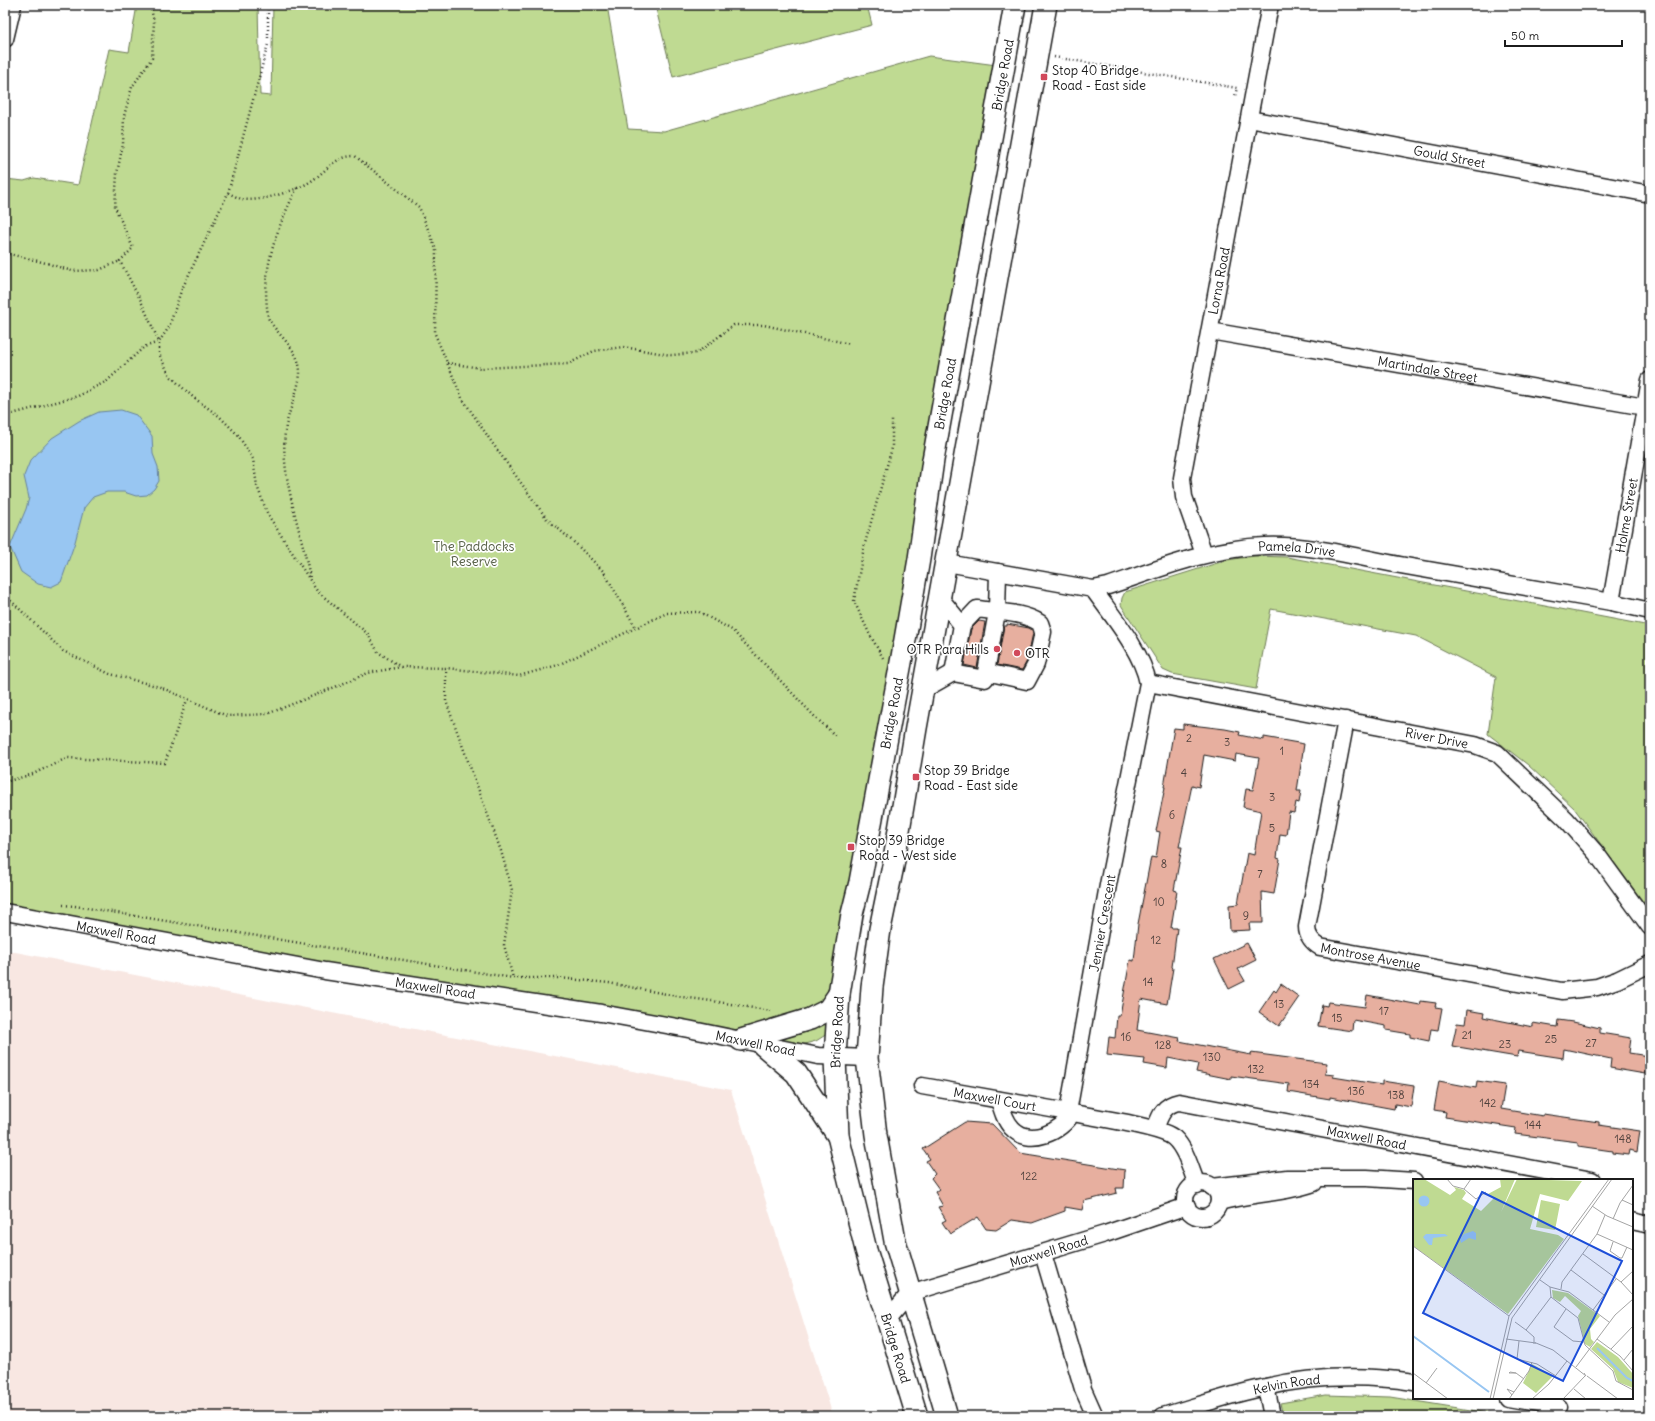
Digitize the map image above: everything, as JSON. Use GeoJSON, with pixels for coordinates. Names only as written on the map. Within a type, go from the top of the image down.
{"type":"FeatureCollection","features":[{"type":"Feature","properties":{"kind":"main road","name":"Bridge Road"},"geometry":{"type":"LineString","coordinates":[[917,1416],[866,1250],[838,1136],[835,1057],[839,994],[919,559],[933,460],[1015,5]]}},
{"type":"Feature","properties":{"kind":"main road","name":"Bridge Road"},"geometry":{"type":"LineString","coordinates":[[947,1416],[895,1241],[876,1135],[867,1058],[872,987],[880,929],[893,866],[923,690],[947,564],[1046,5]]}},
{"type":"Feature","properties":{"kind":"main road"},"geometry":{"type":"LineString","coordinates":[[919,559],[947,564]]}},
{"type":"Feature","properties":{"kind":"main road"},"geometry":{"type":"LineString","coordinates":[[741,1040],[810,1019],[828,1010],[839,994]]}},
{"type":"Feature","properties":{"kind":"main road"},"geometry":{"type":"LineString","coordinates":[[763,1045],[796,1073],[838,1136]]}},
{"type":"Feature","properties":{"kind":"street"},"geometry":{"type":"LineString","coordinates":[[5,39],[13,5]]}},
{"type":"Feature","properties":{"kind":"street","name":"Lorna Road"},"geometry":{"type":"LineString","coordinates":[[1204,554],[1184,497],[1182,478],[1270,5]]}},
{"type":"Feature","properties":{"kind":"street","name":"Gould Street"},"geometry":{"type":"LineString","coordinates":[[1249,120],[1650,194]]}},
{"type":"Feature","properties":{"kind":"street","name":"Martindale Street"},"geometry":{"type":"LineString","coordinates":[[1210,331],[1645,407]]}},
{"type":"Feature","properties":{"kind":"street","name":"Holme Street"},"geometry":{"type":"LineString","coordinates":[[1611,602],[1650,380]]}},
{"type":"Feature","properties":{"kind":"street","name":"Pamela Drive"},"geometry":{"type":"LineString","coordinates":[[947,564],[1093,589],[1108,586],[1204,554],[1265,546],[1301,547],[1611,602],[1650,611]]}},
{"type":"Feature","properties":{"kind":"street"},"geometry":{"type":"LineString","coordinates":[[923,690],[953,673],[985,679],[997,612],[998,572]]}},
{"type":"Feature","properties":{"kind":"street","name":"Jennier Crescent"},"geometry":{"type":"LineString","coordinates":[[1070,1112],[1112,864],[1148,683],[1143,666],[1127,639],[1093,589]]}},
{"type":"Feature","properties":{"kind":"street"},"geometry":{"type":"LineString","coordinates":[[940,598],[962,625]]}},
{"type":"Feature","properties":{"kind":"street"},"geometry":{"type":"LineString","coordinates":[[953,673],[962,625],[977,609],[1032,618],[1040,623],[1043,632],[1036,664],[1027,680],[986,672]]}},
{"type":"Feature","properties":{"kind":"street","name":"River Drive"},"geometry":{"type":"LineString","coordinates":[[1148,683],[1487,748],[1497,753],[1561,813],[1582,836],[1650,927]]}},
{"type":"Feature","properties":{"kind":"street","name":"Montrose Avenue"},"geometry":{"type":"LineString","coordinates":[[1346,720],[1307,927],[1309,935],[1317,945],[1320,947],[1387,960],[1562,991],[1597,988],[1650,964]]}},
{"type":"Feature","properties":{"kind":"street","name":"Maxwell Road"},"geometry":{"type":"LineString","coordinates":[[5,912],[325,971],[601,1014],[818,1056],[867,1058]]}},
{"type":"Feature","properties":{"kind":"street","name":"Maxwell Court"},"geometry":{"type":"LineString","coordinates":[[922,1086],[1070,1112]]}},
{"type":"Feature","properties":{"kind":"street"},"geometry":{"type":"LineString","coordinates":[[999,1100],[1002,1111],[1009,1125],[1013,1130],[1023,1136],[1036,1137],[1054,1131],[1068,1121],[1070,1112],[1155,1129],[1170,1135],[1178,1142],[1204,1186],[1218,1193],[1219,1202],[1214,1212],[1205,1217],[1194,1215],[1187,1206],[1186,1200],[1187,1193],[1191,1188],[1204,1186],[1287,1178],[1367,1178],[1413,1181]]}},
{"type":"Feature","properties":{"kind":"street","name":"Maxwell Road"},"geometry":{"type":"LineString","coordinates":[[1155,1129],[1164,1110],[1173,1103],[1179,1102],[1587,1179]]}},
{"type":"Feature","properties":{"kind":"street"},"geometry":{"type":"LineString","coordinates":[[1219,1202],[1233,1198],[1288,1190],[1327,1178]]}},
{"type":"Feature","properties":{"kind":"street","name":"Maxwell Road"},"geometry":{"type":"LineString","coordinates":[[910,1293],[1043,1254],[1156,1218],[1187,1206]]}},
{"type":"Feature","properties":{"kind":"street"},"geometry":{"type":"LineString","coordinates":[[1633,1221],[1650,1225]]}},
{"type":"Feature","properties":{"kind":"street"},"geometry":{"type":"LineString","coordinates":[[1043,1254],[1083,1390],[1094,1416]]}},
{"type":"Feature","properties":{"kind":"street"},"geometry":{"type":"LineString","coordinates":[[888,1319],[910,1293]]}},
{"type":"Feature","properties":{"kind":"street","name":"Kelvin Road"},"geometry":{"type":"LineString","coordinates":[[1163,1416],[1266,1387],[1328,1379],[1368,1378],[1413,1382]]}},
{"type":"Feature","properties":{"kind":"street"},"geometry":{"type":"LineString","coordinates":[[1266,1387],[1272,1416]]}},
{"type":"Feature","properties":{"kind":"street"},"geometry":{"type":"LineString","coordinates":[[1514,1399],[1559,1407]]}},
{"type":"Feature","properties":{"kind":"path"},"geometry":{"type":"LineString","coordinates":[[5,253],[72,271],[99,270],[120,261],[133,248],[115,207],[117,173],[123,144],[124,116],[132,87],[152,58],[154,21],[150,5]]}},
{"type":"Feature","properties":{"kind":"path"},"geometry":{"type":"LineString","coordinates":[[5,416],[78,396],[107,381],[144,347],[159,342],[169,327],[181,291],[228,192],[268,44],[268,5]]}},
{"type":"Feature","properties":{"kind":"path"},"geometry":{"type":"LineString","coordinates":[[1053,57],[1237,88],[1235,96]]}},
{"type":"Feature","properties":{"kind":"path"},"geometry":{"type":"LineString","coordinates":[[228,192],[243,200],[271,198],[308,183],[334,162],[346,156],[355,156],[419,207],[436,248],[435,334],[462,398],[547,519],[578,545],[604,572],[636,628]]}},
{"type":"Feature","properties":{"kind":"path"},"geometry":{"type":"LineString","coordinates":[[297,187],[283,215],[271,254],[265,292],[269,320],[297,356],[300,373],[285,432],[285,459],[288,482],[306,554],[310,581]]}},
{"type":"Feature","properties":{"kind":"path"},"geometry":{"type":"LineString","coordinates":[[120,261],[132,282],[159,342],[159,354],[170,376],[194,398],[220,416],[233,430],[253,459],[258,486],[268,515],[310,581],[317,591],[368,634],[378,652],[401,667]]}},
{"type":"Feature","properties":{"kind":"path"},"geometry":{"type":"LineString","coordinates":[[446,362],[481,368],[568,364],[594,352],[622,347],[671,354],[697,353],[734,325],[764,325],[850,344]]}},
{"type":"Feature","properties":{"kind":"path"},"geometry":{"type":"LineString","coordinates":[[885,660],[869,633],[854,601],[864,547],[892,448],[892,419]]}},
{"type":"Feature","properties":{"kind":"path"},"geometry":{"type":"LineString","coordinates":[[5,595],[63,651],[110,674],[160,687],[187,700],[227,716],[267,714],[368,673],[401,667],[446,668],[519,676],[558,665],[667,613],[700,612],[732,630],[816,718],[836,736]]}},
{"type":"Feature","properties":{"kind":"path"},"geometry":{"type":"LineString","coordinates":[[446,668],[446,701],[501,851],[512,890],[504,945],[513,978]]}},
{"type":"Feature","properties":{"kind":"path"},"geometry":{"type":"LineString","coordinates":[[5,782],[33,774],[66,758],[165,763],[187,700]]}},
{"type":"Feature","properties":{"kind":"path"},"geometry":{"type":"LineString","coordinates":[[60,905],[75,906],[513,978],[559,978],[609,982],[682,997],[773,1011]]}},
{"type":"Feature","properties":{"kind":"shaded area"},"geometry":{"type":"Polygon","coordinates":[[[5,950],[731,1090],[833,1416],[5,1416],[5,950]]]}},
{"type":"Feature","properties":{"kind":"green space","name":"The Paddocks Reserve"},"geometry":{"type":"Polygon","coordinates":[[[137,5],[258,5],[260,95],[271,96],[273,5],[607,5],[628,129],[664,131],[929,56],[1004,66],[835,1029],[816,1041],[793,1047],[5,911],[5,179],[24,181],[34,178],[78,185],[109,49],[129,52],[137,5]]]}},
{"type":"Feature","properties":{"kind":"green space"},"geometry":{"type":"Polygon","coordinates":[[[655,5],[867,5],[872,25],[673,77],[655,5]]]}},
{"type":"Feature","properties":{"kind":"green space"},"geometry":{"type":"Polygon","coordinates":[[[1254,556],[1287,557],[1650,626],[1650,911],[1574,808],[1528,765],[1488,734],[1496,677],[1416,636],[1271,609],[1256,689],[1172,674],[1163,670],[1121,605],[1125,592],[1227,560],[1254,556]]]}},
{"type":"Feature","properties":{"kind":"green space"},"geometry":{"type":"Polygon","coordinates":[[[1326,1395],[1390,1397],[1508,1416],[1283,1416],[1280,1403],[1326,1395]]]}},
{"type":"Feature","properties":{"kind":"water"},"geometry":{"type":"Polygon","coordinates":[[[121,410],[136,415],[152,436],[153,454],[158,467],[159,481],[154,489],[147,495],[136,496],[124,492],[107,492],[93,497],[84,508],[75,542],[61,582],[51,587],[38,584],[21,572],[10,547],[29,498],[24,476],[30,461],[52,438],[79,421],[99,412],[121,410]]]}},
{"type":"Feature","properties":{"kind":"building"},"geometry":{"type":"Polygon","coordinates":[[[979,621],[985,622],[977,668],[964,665],[971,629],[979,621]]]}},
{"type":"Feature","properties":{"kind":"building","name":"OTR"},"geometry":{"type":"Polygon","coordinates":[[[1007,624],[1029,628],[1033,633],[1027,661],[1022,670],[997,665],[1004,626],[1007,626],[1007,624]]]}},
{"type":"Feature","properties":{"kind":"building"},"geometry":{"type":"Polygon","coordinates":[[[1183,724],[1225,729],[1240,732],[1239,735],[1264,740],[1264,737],[1304,744],[1297,791],[1301,791],[1299,803],[1296,802],[1294,813],[1289,812],[1286,835],[1280,834],[1277,858],[1280,859],[1274,894],[1262,892],[1263,923],[1249,923],[1250,930],[1230,931],[1229,905],[1238,904],[1247,853],[1254,855],[1261,811],[1243,807],[1246,789],[1253,790],[1259,758],[1236,754],[1235,761],[1204,755],[1199,787],[1192,785],[1179,847],[1182,847],[1174,890],[1177,891],[1171,928],[1177,928],[1173,968],[1167,1004],[1141,999],[1137,1030],[1180,1038],[1179,1041],[1251,1055],[1251,1053],[1327,1063],[1325,1074],[1334,1075],[1333,1077],[1382,1085],[1382,1081],[1414,1086],[1411,1107],[1395,1104],[1394,1109],[1330,1097],[1330,1099],[1288,1092],[1289,1084],[1231,1076],[1231,1079],[1196,1072],[1198,1064],[1168,1058],[1167,1068],[1144,1064],[1145,1059],[1107,1055],[1109,1037],[1115,1038],[1117,1016],[1120,1016],[1130,960],[1134,961],[1138,924],[1151,857],[1156,858],[1160,832],[1156,831],[1165,787],[1174,728],[1183,729],[1183,724]]]}},
{"type":"Feature","properties":{"kind":"building"},"geometry":{"type":"Polygon","coordinates":[[[1247,943],[1256,960],[1238,969],[1245,981],[1229,989],[1214,959],[1247,943]]]}},
{"type":"Feature","properties":{"kind":"building"},"geometry":{"type":"Polygon","coordinates":[[[1281,984],[1299,997],[1279,1026],[1259,1012],[1274,990],[1276,992],[1281,984]]]}},
{"type":"Feature","properties":{"kind":"building"},"geometry":{"type":"Polygon","coordinates":[[[1367,995],[1420,1005],[1421,1001],[1436,1003],[1435,1007],[1442,1008],[1438,1030],[1431,1029],[1429,1041],[1410,1037],[1410,1034],[1386,1030],[1386,1026],[1353,1020],[1352,1031],[1318,1026],[1322,1005],[1327,1006],[1328,1002],[1365,1007],[1367,995]]]}},
{"type":"Feature","properties":{"kind":"building"},"geometry":{"type":"Polygon","coordinates":[[[1467,1010],[1484,1013],[1483,1017],[1533,1027],[1533,1023],[1557,1027],[1558,1020],[1573,1022],[1600,1028],[1600,1033],[1631,1038],[1629,1053],[1648,1056],[1645,1074],[1610,1068],[1611,1059],[1564,1049],[1563,1058],[1518,1051],[1517,1057],[1452,1046],[1457,1023],[1465,1024],[1467,1010]]]}},
{"type":"Feature","properties":{"kind":"building"},"geometry":{"type":"Polygon","coordinates":[[[1439,1081],[1476,1088],[1477,1081],[1505,1085],[1501,1109],[1543,1116],[1543,1114],[1599,1122],[1599,1125],[1640,1131],[1637,1152],[1630,1150],[1629,1155],[1612,1153],[1612,1151],[1578,1146],[1578,1142],[1515,1134],[1516,1128],[1445,1117],[1446,1112],[1434,1110],[1439,1081]]]}},
{"type":"Feature","properties":{"kind":"building"},"geometry":{"type":"Polygon","coordinates":[[[965,1122],[992,1124],[1020,1153],[1125,1170],[1124,1188],[1116,1188],[1117,1193],[1084,1201],[1082,1210],[1065,1207],[1065,1211],[1032,1223],[1012,1220],[996,1230],[986,1229],[978,1217],[950,1234],[942,1222],[946,1220],[938,1207],[943,1206],[935,1192],[939,1189],[931,1178],[935,1174],[926,1161],[930,1159],[923,1149],[965,1122]]]}},
{"type":"Feature","properties":{"kind":"place","name":"Stop 40 Bridge Road - East side"},"geometry":{"type":"Point","coordinates":[1044,77]}},
{"type":"Feature","properties":{"kind":"place","name":"OTR Para Hills"},"geometry":{"type":"Point","coordinates":[997,649]}},
{"type":"Feature","properties":{"kind":"place","name":"OTR"},"geometry":{"type":"Point","coordinates":[1017,653]}},
{"type":"Feature","properties":{"kind":"place","name":"Stop 39 Bridge Road - East side"},"geometry":{"type":"Point","coordinates":[916,777]}},
{"type":"Feature","properties":{"kind":"place","name":"Stop 39 Bridge Road - West side"},"geometry":{"type":"Point","coordinates":[851,847]}}]}
